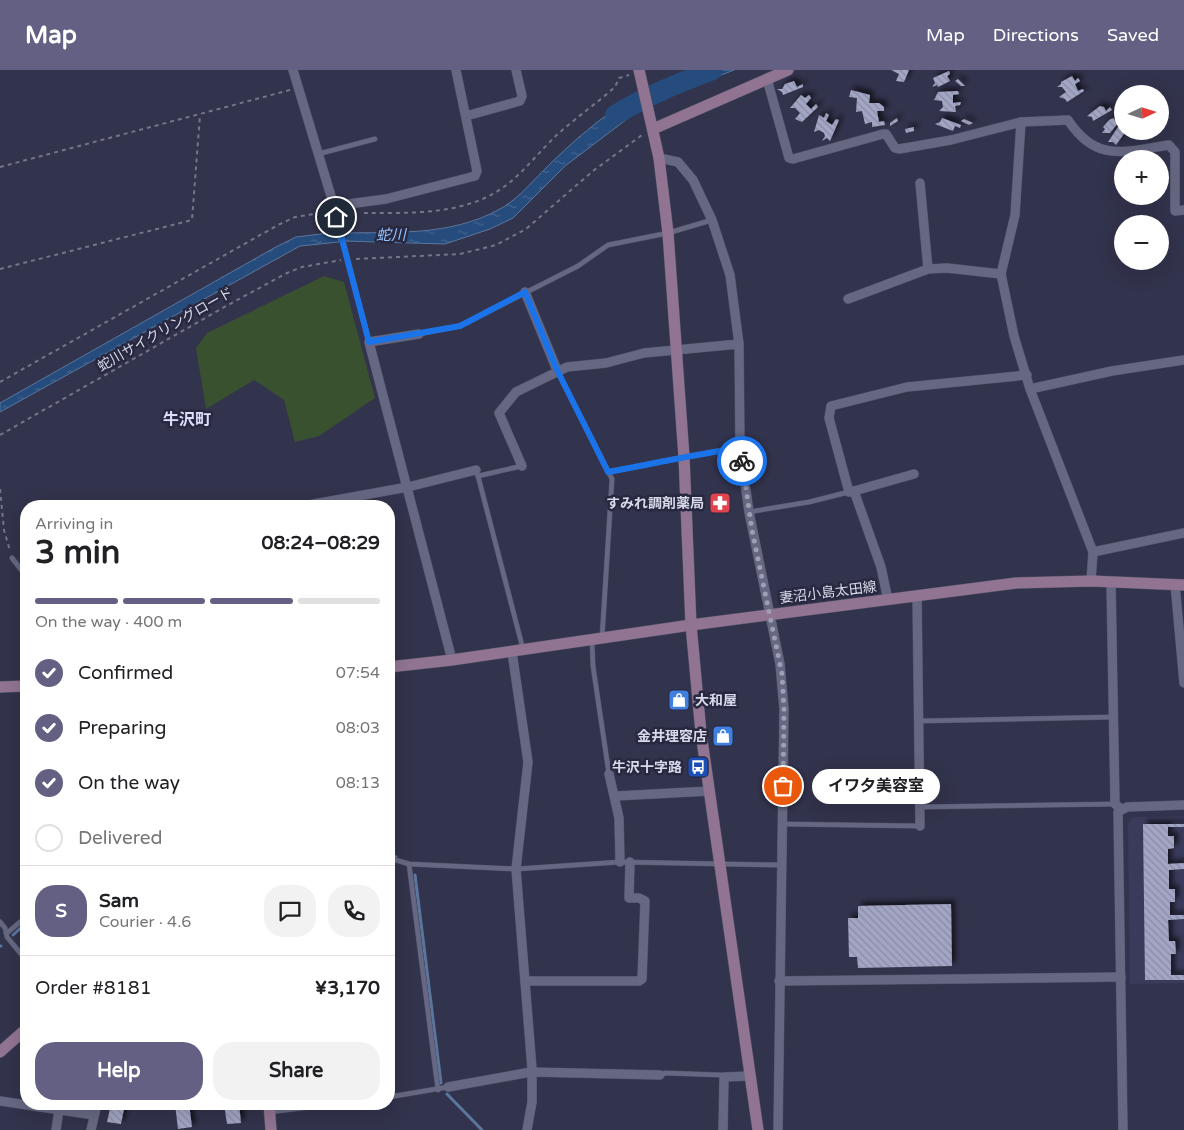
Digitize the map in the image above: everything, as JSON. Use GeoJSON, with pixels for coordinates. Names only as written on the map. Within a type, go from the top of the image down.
{"type":"FeatureCollection","features":[{"type":"Feature","properties":{"kind":"main road"},"geometry":{"type":"LineString","coordinates":[[649,127],[788,70]]}},
{"type":"Feature","properties":{"kind":"main road"},"geometry":{"type":"LineString","coordinates":[[636,74],[659,158],[668,233],[678,351],[691,625],[701,733],[758,1130]]}},
{"type":"Feature","properties":{"kind":"main road","name":"妻沼小島太田線"},"geometry":{"type":"LineString","coordinates":[[395,666],[524,651],[768,614],[1016,583],[1091,581],[1180,585]]}},
{"type":"Feature","properties":{"kind":"main road"},"geometry":{"type":"LineString","coordinates":[[0,687],[20,686]]}},
{"type":"Feature","properties":{"kind":"main road"},"geometry":{"type":"LineString","coordinates":[[0,1052],[20,1034]]}},
{"type":"Feature","properties":{"kind":"main road"},"geometry":{"type":"LineString","coordinates":[[269,1110],[271,1130]]}},
{"type":"Feature","properties":{"kind":"street"},"geometry":{"type":"LineString","coordinates":[[293,70],[335,212],[475,176],[477,170],[456,70]]}},
{"type":"Feature","properties":{"kind":"street"},"geometry":{"type":"LineString","coordinates":[[466,116],[520,101],[522,96],[516,70]]}},
{"type":"Feature","properties":{"kind":"street"},"geometry":{"type":"LineString","coordinates":[[767,79],[787,154],[792,159],[883,134],[886,134],[895,148],[899,150],[952,140],[1021,122],[1068,120],[1076,132],[1097,149],[1111,153],[1169,145],[1175,152],[1176,211],[1184,210]]}},
{"type":"Feature","properties":{"kind":"street"},"geometry":{"type":"LineString","coordinates":[[1021,122],[1015,215],[1001,274],[1014,336],[1030,389],[1093,552],[1091,581]]}},
{"type":"Feature","properties":{"kind":"street"},"geometry":{"type":"LineString","coordinates":[[659,158],[672,159],[684,169],[700,192],[712,220],[731,282],[739,344],[740,448],[749,512],[768,614],[777,645],[783,685],[778,1130]]}},
{"type":"Feature","properties":{"kind":"street"},"geometry":{"type":"LineString","coordinates":[[920,183],[928,269]]}},
{"type":"Feature","properties":{"kind":"street"},"geometry":{"type":"LineString","coordinates":[[848,299],[928,269],[947,268],[1001,274]]}},
{"type":"Feature","properties":{"kind":"street"},"geometry":{"type":"LineString","coordinates":[[525,292],[557,370]]}},
{"type":"Feature","properties":{"kind":"street"},"geometry":{"type":"LineString","coordinates":[[419,334],[369,342],[452,660]]}},
{"type":"Feature","properties":{"kind":"street"},"geometry":{"type":"LineString","coordinates":[[522,466],[499,413],[516,392],[557,370],[584,364],[606,363],[634,354],[739,344]]}},
{"type":"Feature","properties":{"kind":"street"},"geometry":{"type":"LineString","coordinates":[[1030,389],[1112,371],[1184,360]]}},
{"type":"Feature","properties":{"kind":"street"},"geometry":{"type":"LineString","coordinates":[[888,600],[881,567],[851,491],[829,418],[831,406],[907,387],[1027,375]]}},
{"type":"Feature","properties":{"kind":"street"},"geometry":{"type":"LineString","coordinates":[[336,500],[477,473]]}},
{"type":"Feature","properties":{"kind":"street"},"geometry":{"type":"LineString","coordinates":[[851,491],[914,474]]}},
{"type":"Feature","properties":{"kind":"street"},"geometry":{"type":"LineString","coordinates":[[1093,552],[1184,533]]}},
{"type":"Feature","properties":{"kind":"street"},"geometry":{"type":"LineString","coordinates":[[1111,582],[1118,807],[1123,1130]]}},
{"type":"Feature","properties":{"kind":"street"},"geometry":{"type":"LineString","coordinates":[[1180,585],[1184,683]]}},
{"type":"Feature","properties":{"kind":"street"},"geometry":{"type":"LineString","coordinates":[[917,596],[920,826]]}},
{"type":"Feature","properties":{"kind":"street"},"geometry":{"type":"LineString","coordinates":[[512,652],[528,762],[516,869],[531,1072],[532,1102],[527,1130]]}},
{"type":"Feature","properties":{"kind":"street"},"geometry":{"type":"LineString","coordinates":[[609,774],[616,796],[619,818],[620,862]]}},
{"type":"Feature","properties":{"kind":"street"},"geometry":{"type":"LineString","coordinates":[[616,796],[710,791]]}},
{"type":"Feature","properties":{"kind":"street"},"geometry":{"type":"LineString","coordinates":[[1118,807],[1184,806]]}},
{"type":"Feature","properties":{"kind":"street"},"geometry":{"type":"LineString","coordinates":[[525,981],[639,981],[642,979],[645,901],[639,898],[629,898],[630,862]]}},
{"type":"Feature","properties":{"kind":"street"},"geometry":{"type":"LineString","coordinates":[[779,981],[1121,977]]}},
{"type":"Feature","properties":{"kind":"street"},"geometry":{"type":"LineString","coordinates":[[448,1087],[531,1072],[660,1075]]}},
{"type":"Feature","properties":{"kind":"street"},"geometry":{"type":"LineString","coordinates":[[723,1130],[724,1077],[750,1076]]}},
{"type":"Feature","properties":{"kind":"street"},"geometry":{"type":"LineString","coordinates":[[0,1101],[20,1104]]}},
{"type":"Feature","properties":{"kind":"street"},"geometry":{"type":"LineString","coordinates":[[56,1130],[59,1110],[94,1115]]}},
{"type":"Feature","properties":{"kind":"street"},"geometry":{"type":"LineString","coordinates":[[92,1130],[95,1110]]}},
{"type":"Feature","properties":{"kind":"lane"},"geometry":{"type":"LineString","coordinates":[[317,154],[375,139]]}},
{"type":"Feature","properties":{"kind":"lane"},"geometry":{"type":"LineString","coordinates":[[335,212],[345,257],[369,342]]}},
{"type":"Feature","properties":{"kind":"lane"},"geometry":{"type":"LineString","coordinates":[[419,334],[460,326],[578,266],[608,245],[668,233],[712,220]]}},
{"type":"Feature","properties":{"kind":"lane"},"geometry":{"type":"LineString","coordinates":[[557,370],[612,479],[593,666],[609,774]]}},
{"type":"Feature","properties":{"kind":"lane"},"geometry":{"type":"LineString","coordinates":[[608,472],[740,448]]}},
{"type":"Feature","properties":{"kind":"lane"},"geometry":{"type":"LineString","coordinates":[[522,466],[477,473],[524,651]]}},
{"type":"Feature","properties":{"kind":"lane"},"geometry":{"type":"LineString","coordinates":[[749,512],[809,502],[851,491]]}},
{"type":"Feature","properties":{"kind":"lane"},"geometry":{"type":"LineString","coordinates":[[12,558],[20,568]]}},
{"type":"Feature","properties":{"kind":"lane"},"geometry":{"type":"LineString","coordinates":[[919,721],[1114,717]]}},
{"type":"Feature","properties":{"kind":"lane"},"geometry":{"type":"LineString","coordinates":[[921,807],[1118,807]]}},
{"type":"Feature","properties":{"kind":"lane"},"geometry":{"type":"LineString","coordinates":[[782,824],[920,826]]}},
{"type":"Feature","properties":{"kind":"lane"},"geometry":{"type":"LineString","coordinates":[[395,860],[409,864],[516,869],[620,862],[781,865]]}},
{"type":"Feature","properties":{"kind":"lane"},"geometry":{"type":"LineString","coordinates":[[409,864],[438,1090]]}},
{"type":"Feature","properties":{"kind":"lane"},"geometry":{"type":"LineString","coordinates":[[0,922],[7,933],[7,937],[20,953]]}},
{"type":"Feature","properties":{"kind":"lane"},"geometry":{"type":"LineString","coordinates":[[7,933],[20,922]]}},
{"type":"Feature","properties":{"kind":"lane"},"geometry":{"type":"LineString","coordinates":[[660,1075],[721,1075],[724,1077]]}},
{"type":"Feature","properties":{"kind":"lane"},"geometry":{"type":"LineString","coordinates":[[395,1096],[448,1087]]}},
{"type":"Feature","properties":{"kind":"path"},"geometry":{"type":"LineString","coordinates":[[362,213],[405,213],[444,209],[490,195],[504,186],[558,134],[615,87],[619,78],[636,74]]}},
{"type":"Feature","properties":{"kind":"path"},"geometry":{"type":"LineString","coordinates":[[0,167],[200,115],[298,87]]}},
{"type":"Feature","properties":{"kind":"path"},"geometry":{"type":"LineString","coordinates":[[0,269],[192,220],[200,115]]}},
{"type":"Feature","properties":{"kind":"path","name":"蛇川サイクリングロード"},"geometry":{"type":"LineString","coordinates":[[0,435],[228,304],[302,267],[345,257],[460,254],[496,245],[526,229],[593,171],[649,127]]}},
{"type":"Feature","properties":{"kind":"path"},"geometry":{"type":"LineString","coordinates":[[0,382],[278,225],[295,217],[335,212]]}},
{"type":"Feature","properties":{"kind":"path"},"geometry":{"type":"LineString","coordinates":[[0,489],[4,530],[12,558]]}},
{"type":"Feature","properties":{"kind":"shaded area"},"geometry":{"type":"Polygon","coordinates":[[[1184,816],[1184,983],[1130,984],[1128,824],[1133,817],[1184,816]]]}},
{"type":"Feature","properties":{"kind":"green space"},"geometry":{"type":"Polygon","coordinates":[[[324,276],[344,282],[375,398],[319,436],[295,442],[284,400],[254,380],[206,409],[196,348],[207,333],[324,276]]]}},
{"type":"Feature","properties":{"kind":"water"},"geometry":{"type":"Polygon","coordinates":[[[697,70],[734,70],[661,99],[658,84],[697,70]]]}},
{"type":"Feature","properties":{"kind":"water"},"geometry":{"type":"Polygon","coordinates":[[[636,97],[639,110],[565,166],[513,218],[490,229],[445,244],[344,241],[342,233],[422,231],[461,224],[498,210],[517,197],[587,130],[636,97]]]}},
{"type":"Feature","properties":{"kind":"water"},"geometry":{"type":"Polygon","coordinates":[[[337,232],[339,242],[300,246],[0,412],[0,403],[274,248],[296,237],[337,232]]]}},
{"type":"Feature","properties":{"kind":"building"},"geometry":{"type":"Polygon","coordinates":[[[891,70],[909,70],[904,82],[896,81],[899,74],[891,70]]]}},
{"type":"Feature","properties":{"kind":"building"},"geometry":{"type":"Polygon","coordinates":[[[949,71],[950,74],[947,76],[950,81],[938,87],[937,85],[932,87],[935,83],[933,78],[949,71]]]}},
{"type":"Feature","properties":{"kind":"building"},"geometry":{"type":"Polygon","coordinates":[[[1072,76],[1075,81],[1078,78],[1080,81],[1075,84],[1078,91],[1083,89],[1084,91],[1067,102],[1059,97],[1066,92],[1062,87],[1057,87],[1061,82],[1072,76]]]}},
{"type":"Feature","properties":{"kind":"building"},"geometry":{"type":"Polygon","coordinates":[[[958,79],[965,86],[961,86],[955,81],[958,79]]]}},
{"type":"Feature","properties":{"kind":"building"},"geometry":{"type":"Polygon","coordinates":[[[794,81],[797,87],[803,84],[803,87],[783,95],[777,89],[782,89],[785,84],[794,81]]]}},
{"type":"Feature","properties":{"kind":"building"},"geometry":{"type":"Polygon","coordinates":[[[851,90],[870,95],[869,103],[879,103],[884,107],[884,111],[877,111],[879,122],[884,121],[885,125],[872,127],[872,122],[865,124],[862,111],[856,112],[857,98],[849,97],[851,90]]]}},
{"type":"Feature","properties":{"kind":"building"},"geometry":{"type":"Polygon","coordinates":[[[958,91],[959,94],[953,95],[953,103],[961,102],[960,105],[955,106],[956,112],[939,111],[943,107],[942,101],[934,100],[938,92],[958,91]]]}},
{"type":"Feature","properties":{"kind":"building"},"geometry":{"type":"Polygon","coordinates":[[[801,95],[805,98],[809,95],[811,98],[806,104],[811,109],[816,104],[818,107],[802,122],[795,119],[800,113],[795,108],[790,108],[801,95]]]}},
{"type":"Feature","properties":{"kind":"building"},"geometry":{"type":"Polygon","coordinates":[[[1100,106],[1104,107],[1106,111],[1110,107],[1112,110],[1093,121],[1092,117],[1087,116],[1100,106]]]}},
{"type":"Feature","properties":{"kind":"building"},"geometry":{"type":"Polygon","coordinates":[[[826,113],[829,115],[826,121],[832,125],[836,119],[839,120],[830,141],[827,138],[822,141],[825,136],[824,133],[819,130],[814,132],[819,115],[824,118],[826,113]]]}},
{"type":"Feature","properties":{"kind":"building"},"geometry":{"type":"Polygon","coordinates":[[[897,118],[898,121],[890,126],[890,123],[897,118]]]}},
{"type":"Feature","properties":{"kind":"building"},"geometry":{"type":"Polygon","coordinates":[[[942,118],[961,125],[960,128],[955,126],[953,131],[935,124],[940,122],[942,118]]]}},
{"type":"Feature","properties":{"kind":"building"},"geometry":{"type":"Polygon","coordinates":[[[1113,118],[1114,128],[1110,133],[1102,133],[1105,129],[1103,127],[1113,118]]]}},
{"type":"Feature","properties":{"kind":"building"},"geometry":{"type":"Polygon","coordinates":[[[964,119],[973,123],[969,125],[961,121],[964,119]]]}},
{"type":"Feature","properties":{"kind":"building"},"geometry":{"type":"Polygon","coordinates":[[[914,127],[914,131],[906,133],[905,129],[914,127]]]}},
{"type":"Feature","properties":{"kind":"building"},"geometry":{"type":"Polygon","coordinates":[[[1114,133],[1114,140],[1120,140],[1116,145],[1113,142],[1108,142],[1114,133]]]}},
{"type":"Feature","properties":{"kind":"building"},"geometry":{"type":"Polygon","coordinates":[[[1143,824],[1184,824],[1184,827],[1168,827],[1168,836],[1174,836],[1174,848],[1168,849],[1168,864],[1184,863],[1184,869],[1169,870],[1169,889],[1175,889],[1175,902],[1170,902],[1170,915],[1184,915],[1184,919],[1168,920],[1169,941],[1175,941],[1176,954],[1171,954],[1171,975],[1184,975],[1184,980],[1145,980],[1143,824]]]}},
{"type":"Feature","properties":{"kind":"building"},"geometry":{"type":"Polygon","coordinates":[[[951,904],[952,966],[858,968],[857,957],[849,957],[848,918],[858,918],[858,906],[951,904]]]}},
{"type":"Feature","properties":{"kind":"building"},"geometry":{"type":"Polygon","coordinates":[[[110,1110],[124,1110],[121,1124],[107,1122],[110,1110]]]}},
{"type":"Feature","properties":{"kind":"building"},"geometry":{"type":"Polygon","coordinates":[[[176,1110],[190,1110],[192,1127],[178,1129],[176,1110]]]}},
{"type":"Feature","properties":{"kind":"building"},"geometry":{"type":"Polygon","coordinates":[[[225,1110],[240,1110],[241,1123],[227,1124],[225,1110]]]}},
{"type":"Feature","properties":{"kind":"waterway","name":"蛇川"},"geometry":{"type":"LineString","coordinates":[[615,115],[651,96],[713,70]]}},
{"type":"Feature","properties":{"kind":"waterway"},"geometry":{"type":"LineString","coordinates":[[415,875],[441,1083]]}},
{"type":"Feature","properties":{"kind":"waterway"},"geometry":{"type":"LineString","coordinates":[[13,935],[20,929]]}},
{"type":"Feature","properties":{"kind":"waterway"},"geometry":{"type":"LineString","coordinates":[[447,1094],[482,1130]]}},
{"type":"Feature","properties":{"kind":"way so far"},"geometry":{"type":"LineString","coordinates":[[742,461],[752,530],[782,674],[784,709],[783,786]]}},
{"type":"Feature","properties":{"kind":"place","name":"すみれ調剤薬局"},"geometry":{"type":"Point","coordinates":[720,503]}},
{"type":"Feature","properties":{"kind":"place","name":"大和屋"},"geometry":{"type":"Point","coordinates":[679,700]}},
{"type":"Feature","properties":{"kind":"place","name":"金井理容店"},"geometry":{"type":"Point","coordinates":[723,736]}},
{"type":"Feature","properties":{"kind":"place","name":"牛沢十字路"},"geometry":{"type":"Point","coordinates":[698,767]}},
{"type":"Feature","properties":{"kind":"place","name":"イワ夕美容室"},"geometry":{"type":"Point","coordinates":[783,786]}},
{"type":"Feature","properties":{"kind":"district","name":"牛沢町"},"geometry":{"type":"Point","coordinates":[187,419]}},
{"type":"Feature","properties":{"kind":"route"},"geometry":{"type":"LineString","coordinates":[[336,217],[369,342],[460,326],[525,292],[557,370],[608,472],[677,460],[692,454],[740,448],[742,461]]}}]}
